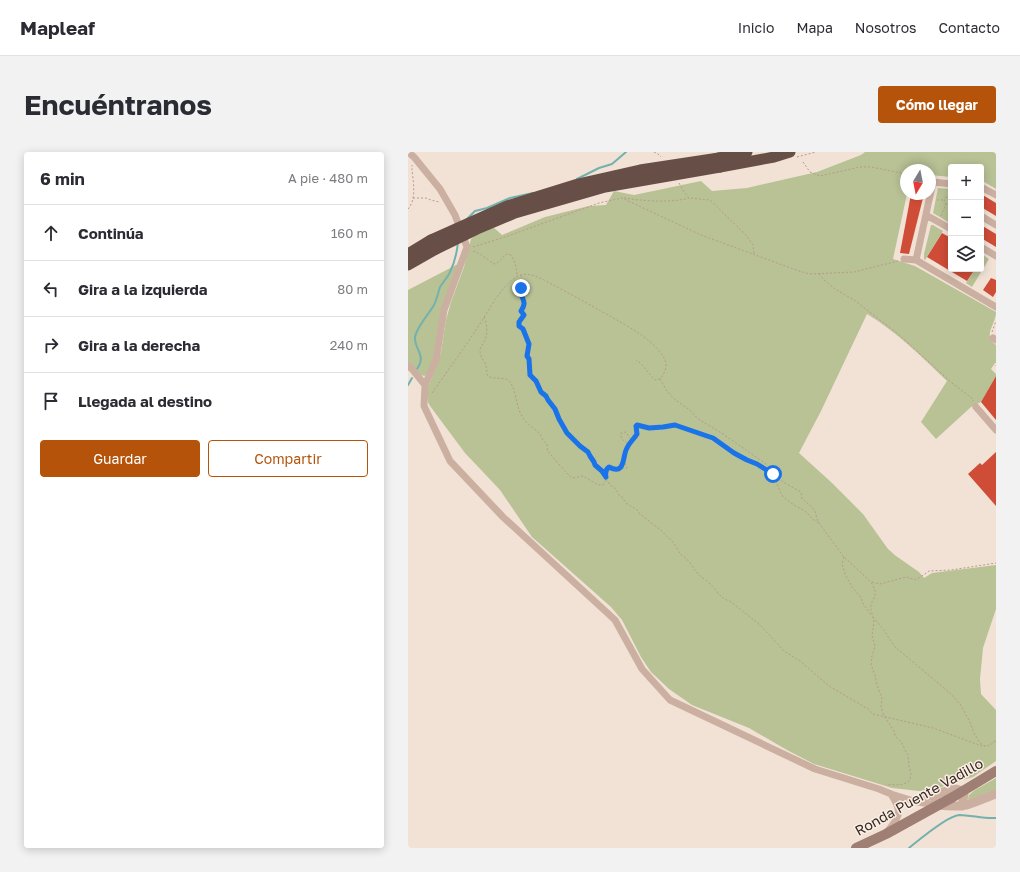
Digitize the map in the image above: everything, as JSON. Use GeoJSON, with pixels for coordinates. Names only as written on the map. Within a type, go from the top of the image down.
{"type":"FeatureCollection","features":[{"type":"Feature","properties":{"kind":"highway"},"geometry":{"type":"LineString","coordinates":[[720,162],[747,152]]}},
{"type":"Feature","properties":{"kind":"highway"},"geometry":{"type":"LineString","coordinates":[[408,254],[433,245],[507,206],[578,184],[640,170],[774,157],[790,152]]}},
{"type":"Feature","properties":{"kind":"highway"},"geometry":{"type":"LineString","coordinates":[[408,265],[433,245]]}},
{"type":"Feature","properties":{"kind":"main road","name":"Ronda Puente Vadillo"},"geometry":{"type":"LineString","coordinates":[[856,848],[886,834],[938,805],[963,799],[996,771]]}},
{"type":"Feature","properties":{"kind":"street"},"geometry":{"type":"LineString","coordinates":[[408,152],[414,157],[440,189],[455,215],[467,247],[444,310],[436,360],[425,385],[424,406],[450,461],[503,517],[615,620],[642,669],[670,700],[815,769],[917,802],[938,805],[963,799]]}},
{"type":"Feature","properties":{"kind":"street"},"geometry":{"type":"LineString","coordinates":[[936,182],[948,184]]}},
{"type":"Feature","properties":{"kind":"street"},"geometry":{"type":"LineString","coordinates":[[984,189],[996,195]]}},
{"type":"Feature","properties":{"kind":"street"},"geometry":{"type":"LineString","coordinates":[[916,260],[930,200]]}},
{"type":"Feature","properties":{"kind":"street"},"geometry":{"type":"LineString","coordinates":[[926,215],[948,227]]}},
{"type":"Feature","properties":{"kind":"street"},"geometry":{"type":"LineString","coordinates":[[984,218],[996,225]]}},
{"type":"Feature","properties":{"kind":"street"},"geometry":{"type":"LineString","coordinates":[[984,249],[996,256]]}},
{"type":"Feature","properties":{"kind":"street"},"geometry":{"type":"LineString","coordinates":[[904,259],[916,260],[995,305]]}},
{"type":"Feature","properties":{"kind":"street"},"geometry":{"type":"LineString","coordinates":[[408,366],[425,385]]}},
{"type":"Feature","properties":{"kind":"street"},"geometry":{"type":"LineString","coordinates":[[976,407],[996,430]]}},
{"type":"Feature","properties":{"kind":"street"},"geometry":{"type":"LineString","coordinates":[[917,802],[956,788],[963,799],[972,803],[996,794]]}},
{"type":"Feature","properties":{"kind":"street"},"geometry":{"type":"LineString","coordinates":[[938,805],[935,799],[939,793]]}},
{"type":"Feature","properties":{"kind":"street"},"geometry":{"type":"LineString","coordinates":[[886,834],[896,819],[898,812],[897,804],[891,794]]}},
{"type":"Feature","properties":{"kind":"path"},"geometry":{"type":"LineString","coordinates":[[654,152],[663,160]]}},
{"type":"Feature","properties":{"kind":"path"},"geometry":{"type":"LineString","coordinates":[[408,209],[412,204],[413,198],[412,169],[414,157]]}},
{"type":"Feature","properties":{"kind":"path"},"geometry":{"type":"LineString","coordinates":[[803,162],[810,172],[820,176],[860,167],[871,167],[900,173]]}},
{"type":"Feature","properties":{"kind":"path"},"geometry":{"type":"LineString","coordinates":[[679,183],[689,198]]}},
{"type":"Feature","properties":{"kind":"path"},"geometry":{"type":"LineString","coordinates":[[936,200],[944,200],[948,197]]}},
{"type":"Feature","properties":{"kind":"path"},"geometry":{"type":"LineString","coordinates":[[413,198],[426,198],[450,206]]}},
{"type":"Feature","properties":{"kind":"path"},"geometry":{"type":"LineString","coordinates":[[622,198],[701,235],[810,274],[854,272],[904,259]]}},
{"type":"Feature","properties":{"kind":"path"},"geometry":{"type":"LineString","coordinates":[[516,277],[517,270],[511,255],[504,255],[502,259],[494,264],[470,248],[599,203],[622,198],[651,201],[689,198],[710,200],[746,235],[753,246],[754,255]]}},
{"type":"Feature","properties":{"kind":"path"},"geometry":{"type":"LineString","coordinates":[[937,221],[946,204],[944,200]]}},
{"type":"Feature","properties":{"kind":"path"},"geometry":{"type":"LineString","coordinates":[[819,273],[829,284],[854,300],[897,333],[952,384],[972,399],[976,407]]}},
{"type":"Feature","properties":{"kind":"path"},"geometry":{"type":"LineString","coordinates":[[431,395],[501,293],[516,277],[524,274],[534,275],[542,279],[641,335],[659,351],[665,361],[666,367],[664,374],[660,379],[655,380],[643,365],[636,360]]}},
{"type":"Feature","properties":{"kind":"path"},"geometry":{"type":"LineString","coordinates":[[521,275],[521,294],[524,300],[524,307],[521,311],[524,315],[519,322],[519,326],[523,329],[529,344],[527,356],[529,359],[530,375],[536,381],[541,392],[546,396],[555,409],[567,433],[588,452],[595,465],[602,471],[610,485],[615,488],[618,495],[663,532],[698,575],[709,583],[726,600],[730,601],[760,625],[784,651],[800,661],[832,688],[868,709],[873,714],[933,728],[982,746],[991,745],[996,741]]}},
{"type":"Feature","properties":{"kind":"path"},"geometry":{"type":"LineString","coordinates":[[484,317],[486,321],[486,334],[480,352],[485,363],[488,376],[491,378],[504,378],[510,382],[513,387],[516,403],[522,418],[539,433],[544,443],[547,444],[548,450],[568,476],[574,478],[583,476],[601,486],[607,480],[605,473],[607,468],[627,468],[624,462]]}},
{"type":"Feature","properties":{"kind":"path"},"geometry":{"type":"LineString","coordinates":[[995,339],[992,333],[996,321]]}},
{"type":"Feature","properties":{"kind":"path"},"geometry":{"type":"LineString","coordinates":[[660,379],[667,391],[691,411],[698,419],[760,459],[783,482],[801,492],[802,499],[815,511],[817,519],[844,556],[871,582],[876,592],[870,610],[875,623],[872,630],[875,646],[871,665],[882,698],[881,707],[884,716],[908,755],[909,767],[912,773],[910,780],[904,784],[894,786],[887,785],[880,789]]}},
{"type":"Feature","properties":{"kind":"path"},"geometry":{"type":"LineString","coordinates":[[619,468],[624,462],[625,452],[628,445],[637,434],[637,425],[649,428],[675,425],[713,438],[734,453],[757,464],[773,474],[783,497],[820,523]]}},
{"type":"Feature","properties":{"kind":"path"},"geometry":{"type":"LineString","coordinates":[[628,445],[624,442],[621,433],[626,432],[630,439],[635,438]]}},
{"type":"Feature","properties":{"kind":"path"},"geometry":{"type":"LineString","coordinates":[[844,556],[842,564],[845,574],[852,587],[860,596],[864,605],[895,647],[950,693],[960,704],[980,743],[985,746]]}},
{"type":"Feature","properties":{"kind":"path"},"geometry":{"type":"LineString","coordinates":[[871,582],[880,584],[906,577],[916,580],[929,571],[951,570],[996,563]]}},
{"type":"Feature","properties":{"kind":"green space"},"geometry":{"type":"Polygon","coordinates":[[[865,152],[996,152],[996,189],[984,182],[984,164],[948,164],[948,177],[936,176],[936,164],[900,164],[900,200],[906,200],[893,259],[915,266],[996,312],[990,337],[996,345],[996,363],[991,369],[996,376],[981,402],[971,407],[936,439],[921,422],[947,381],[899,337],[867,314],[821,411],[799,453],[863,514],[888,549],[919,572],[924,578],[932,573],[996,565],[996,609],[983,648],[980,679],[981,694],[996,710],[996,761],[973,777],[934,790],[919,791],[892,788],[814,764],[749,728],[692,705],[669,689],[651,672],[641,657],[622,620],[611,607],[532,537],[500,490],[465,453],[428,402],[428,387],[441,352],[446,320],[451,302],[464,267],[471,239],[479,232],[492,226],[502,235],[545,217],[589,206],[606,205],[614,191],[634,195],[701,181],[712,191],[747,188],[817,172],[861,155],[865,152]]]}},
{"type":"Feature","properties":{"kind":"green space"},"geometry":{"type":"Polygon","coordinates":[[[938,188],[948,189],[948,222],[933,213],[938,188]]]}},
{"type":"Feature","properties":{"kind":"green space"},"geometry":{"type":"Polygon","coordinates":[[[931,225],[943,231],[925,260],[924,254],[931,225]]]}},
{"type":"Feature","properties":{"kind":"green space"},"geometry":{"type":"Polygon","coordinates":[[[984,256],[989,259],[984,267],[984,256]]]}},
{"type":"Feature","properties":{"kind":"green space"},"geometry":{"type":"Polygon","coordinates":[[[458,264],[433,361],[427,375],[424,376],[419,374],[408,363],[408,290],[458,264]]]}},
{"type":"Feature","properties":{"kind":"green space"},"geometry":{"type":"Polygon","coordinates":[[[973,272],[981,272],[972,287],[966,283],[973,272]]]}},
{"type":"Feature","properties":{"kind":"green space"},"geometry":{"type":"Polygon","coordinates":[[[996,778],[996,790],[969,800],[968,799],[969,795],[975,790],[996,778]]]}},
{"type":"Feature","properties":{"kind":"building"},"geometry":{"type":"Polygon","coordinates":[[[984,196],[996,203],[996,216],[984,209],[984,196]]]}},
{"type":"Feature","properties":{"kind":"building"},"geometry":{"type":"Polygon","coordinates":[[[910,200],[922,200],[909,254],[900,253],[910,200]]]}},
{"type":"Feature","properties":{"kind":"building"},"geometry":{"type":"Polygon","coordinates":[[[984,227],[996,234],[996,247],[984,240],[984,227]]]}},
{"type":"Feature","properties":{"kind":"building"},"geometry":{"type":"Polygon","coordinates":[[[942,233],[948,236],[948,270],[927,257],[942,233]]]}},
{"type":"Feature","properties":{"kind":"building"},"geometry":{"type":"Polygon","coordinates":[[[952,272],[973,272],[967,281],[952,272]]]}},
{"type":"Feature","properties":{"kind":"building"},"geometry":{"type":"Polygon","coordinates":[[[991,278],[996,280],[996,292],[993,297],[983,290],[991,278]]]}},
{"type":"Feature","properties":{"kind":"building"},"geometry":{"type":"Polygon","coordinates":[[[996,376],[996,420],[981,402],[996,376]]]}},
{"type":"Feature","properties":{"kind":"building"},"geometry":{"type":"Polygon","coordinates":[[[996,452],[996,506],[968,474],[980,463],[982,465],[996,452]]]}},
{"type":"Feature","properties":{"kind":"waterway"},"geometry":{"type":"LineString","coordinates":[[577,179],[599,168],[612,164],[626,152]]}},
{"type":"Feature","properties":{"kind":"waterway"},"geometry":{"type":"LineString","coordinates":[[466,220],[475,211],[487,208],[510,198],[533,193]]}},
{"type":"Feature","properties":{"kind":"waterway"},"geometry":{"type":"LineString","coordinates":[[417,369],[421,360],[415,341],[416,333],[434,305],[440,287],[452,268],[456,257],[458,242]]}},
{"type":"Feature","properties":{"kind":"waterway"},"geometry":{"type":"LineString","coordinates":[[408,385],[412,378]]}},
{"type":"Feature","properties":{"kind":"waterway"},"geometry":{"type":"LineString","coordinates":[[909,848],[933,829],[954,816],[964,815],[996,818]]}},
{"type":"Feature","properties":{"kind":"route"},"geometry":{"type":"LineString","coordinates":[[521,288],[524,307],[521,311],[524,315],[519,322],[519,326],[523,329],[525,338],[529,344],[527,356],[529,359],[530,375],[536,381],[541,392],[546,396],[555,409],[567,433],[580,446],[587,450],[595,465],[606,477],[605,473],[607,468],[619,468],[623,464],[625,452],[637,434],[637,425],[649,428],[675,425],[691,430],[713,438],[734,453],[757,464],[773,474]]}}]}
